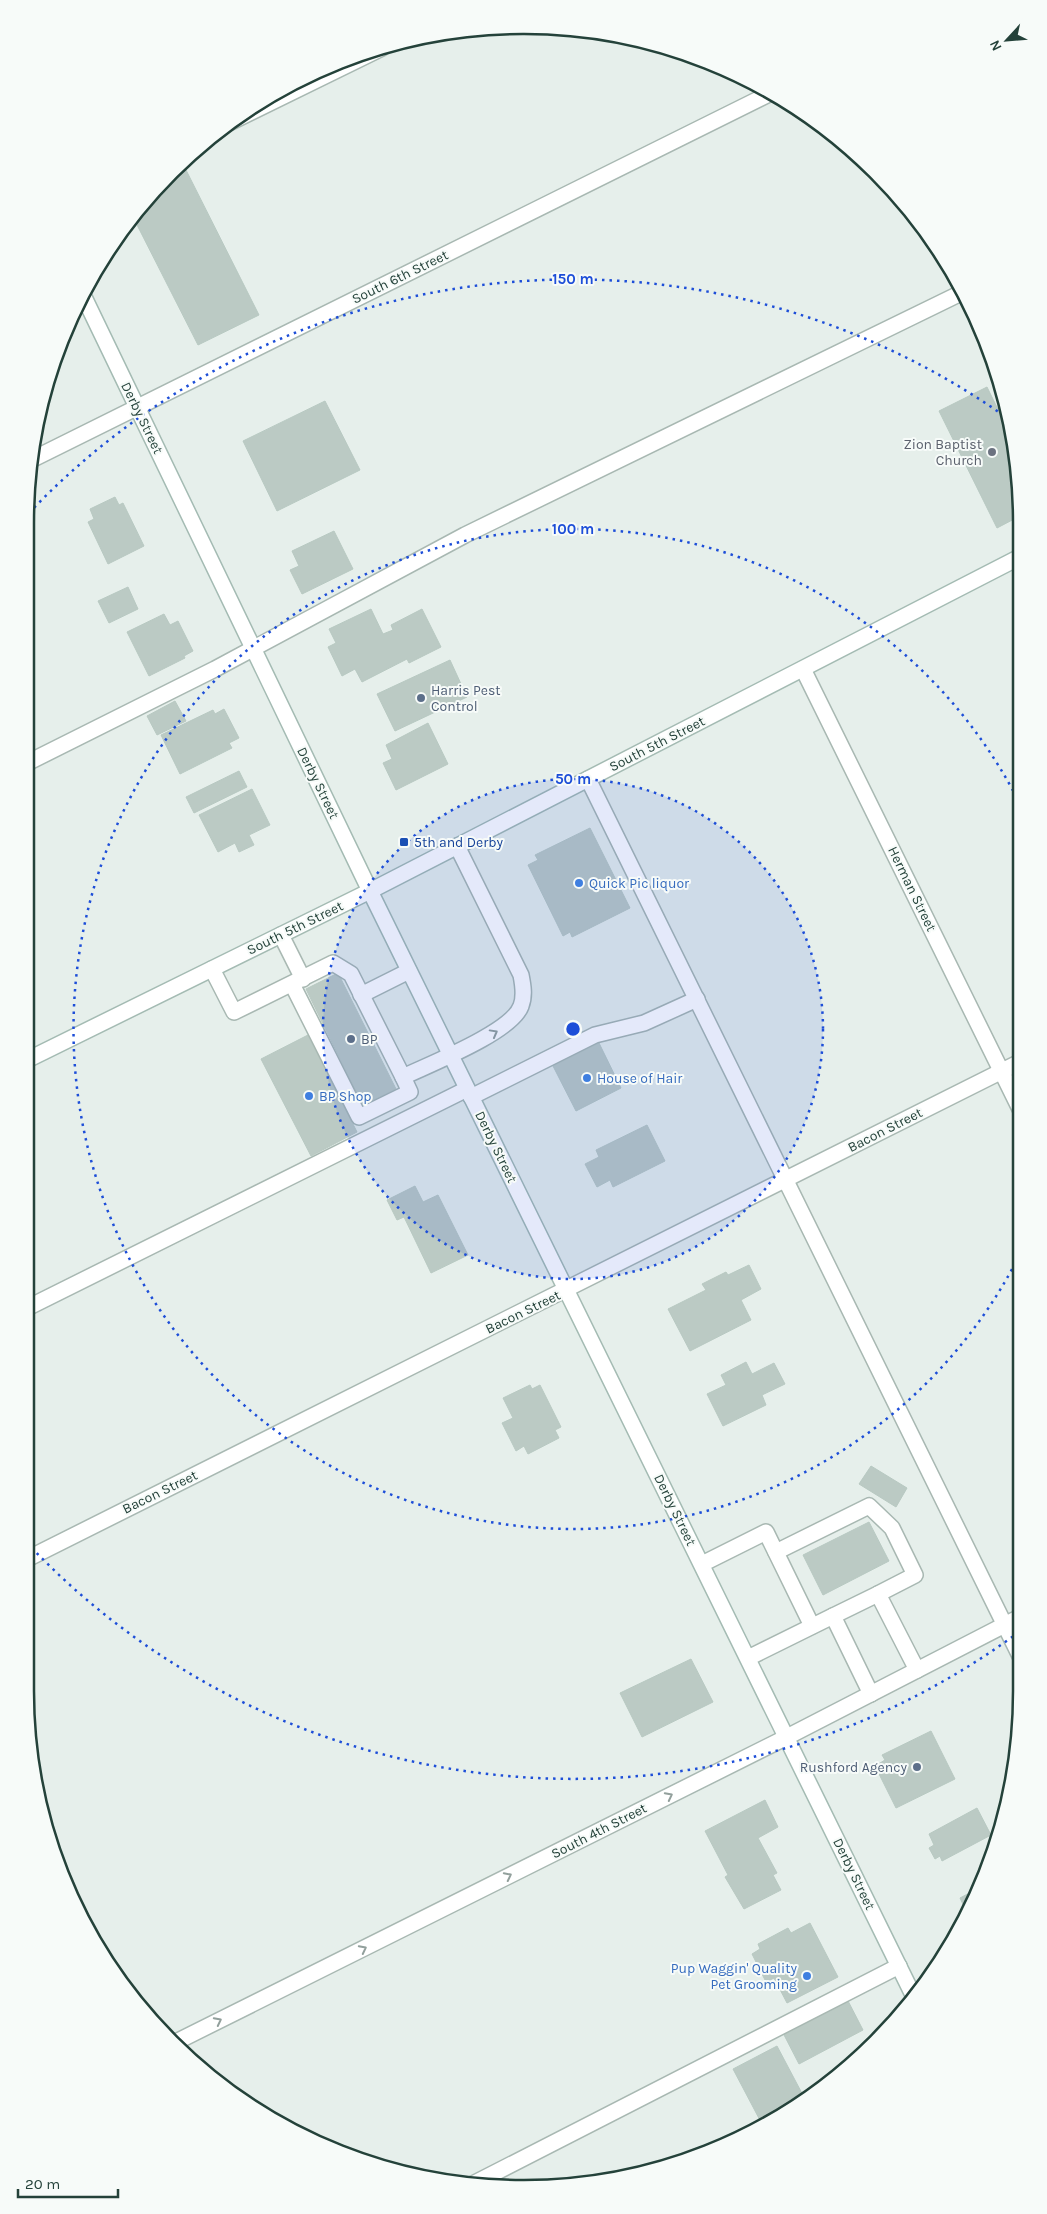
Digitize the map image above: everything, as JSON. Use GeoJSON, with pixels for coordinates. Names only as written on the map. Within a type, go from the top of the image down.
{"type":"FeatureCollection","features":[{"type":"Feature","properties":{"kind":"street"},"geometry":{"type":"LineString","coordinates":[[290,93],[325,76]]}},
{"type":"Feature","properties":{"kind":"street","name":"South 6th Street"},"geometry":{"type":"LineString","coordinates":[[39,456],[764,97]]}},
{"type":"Feature","properties":{"kind":"street"},"geometry":{"type":"LineString","coordinates":[[34,759],[253,649],[465,535],[957,295]]}},
{"type":"Feature","properties":{"kind":"street","name":"Derby Street"},"geometry":{"type":"LineString","coordinates":[[87,302],[370,891],[911,1990]]}},
{"type":"Feature","properties":{"kind":"street","name":"South 5th Street"},"geometry":{"type":"LineString","coordinates":[[34,1057],[370,891],[1013,561]]}},
{"type":"Feature","properties":{"kind":"street","name":"Herman Street"},"geometry":{"type":"LineString","coordinates":[[803,669],[1013,1095]]}},
{"type":"Feature","properties":{"kind":"street"},"geometry":{"type":"LineString","coordinates":[[588,779],[1013,1642]]}},
{"type":"Feature","properties":{"kind":"street"},"geometry":{"type":"LineString","coordinates":[[403,1077],[489,1035],[512,1020],[521,1006],[524,991],[521,975],[457,846]]}},
{"type":"Feature","properties":{"kind":"street"},"geometry":{"type":"LineString","coordinates":[[212,969],[234,1012],[298,981],[334,963],[351,974],[410,1092],[359,1117],[298,981],[281,935]]}},
{"type":"Feature","properties":{"kind":"street"},"geometry":{"type":"LineString","coordinates":[[361,995],[410,971]]}},
{"type":"Feature","properties":{"kind":"street"},"geometry":{"type":"LineString","coordinates":[[34,1305],[469,1093],[595,1035],[644,1023],[697,999]]}},
{"type":"Feature","properties":{"kind":"street","name":"Bacon Street"},"geometry":{"type":"LineString","coordinates":[[34,1556],[1013,1066]]}},
{"type":"Feature","properties":{"kind":"street"},"geometry":{"type":"LineString","coordinates":[[748,1658],[915,1575],[892,1528],[868,1506],[776,1552]]}},
{"type":"Feature","properties":{"kind":"street"},"geometry":{"type":"LineString","coordinates":[[702,1564],[766,1532],[812,1626]]}},
{"type":"Feature","properties":{"kind":"street"},"geometry":{"type":"LineString","coordinates":[[878,1594],[917,1670]]}},
{"type":"Feature","properties":{"kind":"street"},"geometry":{"type":"LineString","coordinates":[[833,1616],[871,1694]]}},
{"type":"Feature","properties":{"kind":"street","name":"South 4th Street"},"geometry":{"type":"LineString","coordinates":[[180,2040],[787,1737],[1013,1620]]}},
{"type":"Feature","properties":{"kind":"street"},"geometry":{"type":"LineString","coordinates":[[484,2178],[899,1966]]}},
{"type":"Feature","properties":{"kind":"building"},"geometry":{"type":"Polygon","coordinates":[[[186,169],[259,315],[198,345],[136,223],[186,169]]]}},
{"type":"Feature","properties":{"kind":"building"},"geometry":{"type":"Polygon","coordinates":[[[987,387],[1001,416],[1004,428],[1012,491],[1013,520],[997,528],[939,411],[987,387]]]}},
{"type":"Feature","properties":{"kind":"building"},"geometry":{"type":"Polygon","coordinates":[[[325,401],[360,470],[277,511],[243,441],[325,401]]]}},
{"type":"Feature","properties":{"kind":"building"},"geometry":{"type":"Polygon","coordinates":[[[115,497],[119,505],[123,503],[144,546],[108,564],[88,522],[94,519],[90,509],[115,497]]]}},
{"type":"Feature","properties":{"kind":"building"},"geometry":{"type":"Polygon","coordinates":[[[334,531],[353,569],[302,594],[290,570],[299,566],[292,551],[334,531]]]}},
{"type":"Feature","properties":{"kind":"building"},"geometry":{"type":"Polygon","coordinates":[[[128,587],[138,609],[109,623],[98,601],[128,587]]]}},
{"type":"Feature","properties":{"kind":"building"},"geometry":{"type":"Polygon","coordinates":[[[371,609],[383,634],[393,630],[391,625],[422,609],[441,647],[409,663],[407,659],[362,682],[355,669],[342,676],[328,647],[336,643],[329,629],[371,609]]]}},
{"type":"Feature","properties":{"kind":"building"},"geometry":{"type":"Polygon","coordinates":[[[164,614],[170,625],[178,621],[193,651],[184,656],[185,658],[149,676],[127,632],[164,614]]]}},
{"type":"Feature","properties":{"kind":"building"},"geometry":{"type":"Polygon","coordinates":[[[450,660],[467,697],[395,731],[377,694],[450,660]]]}},
{"type":"Feature","properties":{"kind":"building"},"geometry":{"type":"Polygon","coordinates":[[[175,701],[186,721],[157,735],[147,716],[175,701]]]}},
{"type":"Feature","properties":{"kind":"building"},"geometry":{"type":"Polygon","coordinates":[[[224,709],[239,738],[229,743],[232,748],[180,774],[161,735],[213,710],[215,714],[224,709]]]}},
{"type":"Feature","properties":{"kind":"building"},"geometry":{"type":"Polygon","coordinates":[[[428,723],[448,764],[396,790],[383,763],[392,759],[386,745],[428,723]]]}},
{"type":"Feature","properties":{"kind":"building"},"geometry":{"type":"Polygon","coordinates":[[[239,771],[247,787],[194,813],[186,797],[239,771]]]}},
{"type":"Feature","properties":{"kind":"building"},"geometry":{"type":"Polygon","coordinates":[[[252,789],[270,825],[249,835],[254,845],[239,852],[235,843],[218,852],[199,815],[252,789]]]}},
{"type":"Feature","properties":{"kind":"building"},"geometry":{"type":"Polygon","coordinates":[[[590,828],[630,908],[572,937],[570,932],[563,936],[528,865],[538,860],[535,855],[590,828]]]}},
{"type":"Feature","properties":{"kind":"building","name":"BP"},"geometry":{"type":"Polygon","coordinates":[[[338,973],[396,1089],[363,1106],[306,989],[338,973]]]}},
{"type":"Feature","properties":{"kind":"building","name":"BP Shop"},"geometry":{"type":"Polygon","coordinates":[[[308,1035],[357,1132],[311,1156],[261,1059],[308,1035]]]}},
{"type":"Feature","properties":{"kind":"building"},"geometry":{"type":"Polygon","coordinates":[[[599,1043],[621,1088],[576,1111],[553,1066],[599,1043]]]}},
{"type":"Feature","properties":{"kind":"building"},"geometry":{"type":"Polygon","coordinates":[[[647,1125],[665,1161],[613,1187],[610,1180],[597,1187],[585,1164],[599,1157],[596,1150],[647,1125]]]}},
{"type":"Feature","properties":{"kind":"building"},"geometry":{"type":"Polygon","coordinates":[[[415,1186],[423,1202],[438,1195],[468,1255],[431,1273],[404,1217],[397,1220],[387,1200],[415,1186]]]}},
{"type":"Feature","properties":{"kind":"building"},"geometry":{"type":"Polygon","coordinates":[[[749,1265],[761,1289],[741,1300],[751,1320],[690,1351],[668,1309],[706,1290],[702,1284],[726,1272],[728,1275],[749,1265]]]}},
{"type":"Feature","properties":{"kind":"building"},"geometry":{"type":"Polygon","coordinates":[[[746,1362],[752,1374],[774,1363],[785,1384],[762,1395],[766,1405],[723,1426],[707,1394],[726,1385],[721,1375],[746,1362]]]}},
{"type":"Feature","properties":{"kind":"building"},"geometry":{"type":"Polygon","coordinates":[[[530,1385],[532,1389],[540,1385],[561,1427],[555,1430],[559,1438],[528,1454],[524,1446],[516,1451],[502,1423],[513,1418],[503,1398],[530,1385]]]}},
{"type":"Feature","properties":{"kind":"building"},"geometry":{"type":"Polygon","coordinates":[[[871,1466],[907,1488],[896,1507],[859,1484],[871,1466]]]}},
{"type":"Feature","properties":{"kind":"building"},"geometry":{"type":"Polygon","coordinates":[[[869,1522],[889,1561],[823,1595],[803,1555],[869,1522]]]}},
{"type":"Feature","properties":{"kind":"building"},"geometry":{"type":"Polygon","coordinates":[[[691,1659],[713,1702],[642,1737],[620,1693],[691,1659]]]}},
{"type":"Feature","properties":{"kind":"building"},"geometry":{"type":"Polygon","coordinates":[[[931,1731],[955,1779],[896,1808],[875,1766],[885,1760],[882,1755],[931,1731]]]}},
{"type":"Feature","properties":{"kind":"building"},"geometry":{"type":"Polygon","coordinates":[[[765,1800],[778,1827],[758,1838],[777,1873],[773,1875],[781,1890],[744,1909],[725,1877],[728,1875],[705,1831],[765,1800]]]}},
{"type":"Feature","properties":{"kind":"building"},"geometry":{"type":"Polygon","coordinates":[[[977,1808],[991,1835],[942,1861],[940,1856],[935,1859],[929,1848],[934,1845],[929,1834],[977,1808]]]}},
{"type":"Feature","properties":{"kind":"building"},"geometry":{"type":"Polygon","coordinates":[[[969,1893],[964,1906],[960,1898],[969,1893]]]}},
{"type":"Feature","properties":{"kind":"building"},"geometry":{"type":"Polygon","coordinates":[[[810,1923],[838,1977],[787,2003],[774,1978],[766,1982],[752,1954],[760,1949],[758,1944],[788,1928],[791,1933],[810,1923]]]}},
{"type":"Feature","properties":{"kind":"building"},"geometry":{"type":"Polygon","coordinates":[[[846,1997],[863,2030],[799,2064],[782,2031],[846,1997]]]}},
{"type":"Feature","properties":{"kind":"building"},"geometry":{"type":"Polygon","coordinates":[[[777,2046],[802,2094],[760,2120],[733,2069],[777,2046]]]}},
{"type":"Feature","properties":{"kind":"place","name":"Zion Baptist Church"},"geometry":{"type":"Point","coordinates":[992,452]}},
{"type":"Feature","properties":{"kind":"place","name":"Harris Pest Control"},"geometry":{"type":"Point","coordinates":[421,698]}},
{"type":"Feature","properties":{"kind":"place","name":"5th and Derby"},"geometry":{"type":"Point","coordinates":[404,842]}},
{"type":"Feature","properties":{"kind":"place","name":"Quick Pic liquor"},"geometry":{"type":"Point","coordinates":[579,883]}},
{"type":"Feature","properties":{"kind":"place","name":"BP"},"geometry":{"type":"Point","coordinates":[351,1039]}},
{"type":"Feature","properties":{"kind":"place","name":"House of Hair"},"geometry":{"type":"Point","coordinates":[587,1078]}},
{"type":"Feature","properties":{"kind":"place","name":"BP Shop"},"geometry":{"type":"Point","coordinates":[309,1096]}},
{"type":"Feature","properties":{"kind":"place","name":"Rushford Agency"},"geometry":{"type":"Point","coordinates":[917,1767]}},
{"type":"Feature","properties":{"kind":"place","name":"Pup Waggin' Quality Pet Grooming"},"geometry":{"type":"Point","coordinates":[807,1976]}}]}
